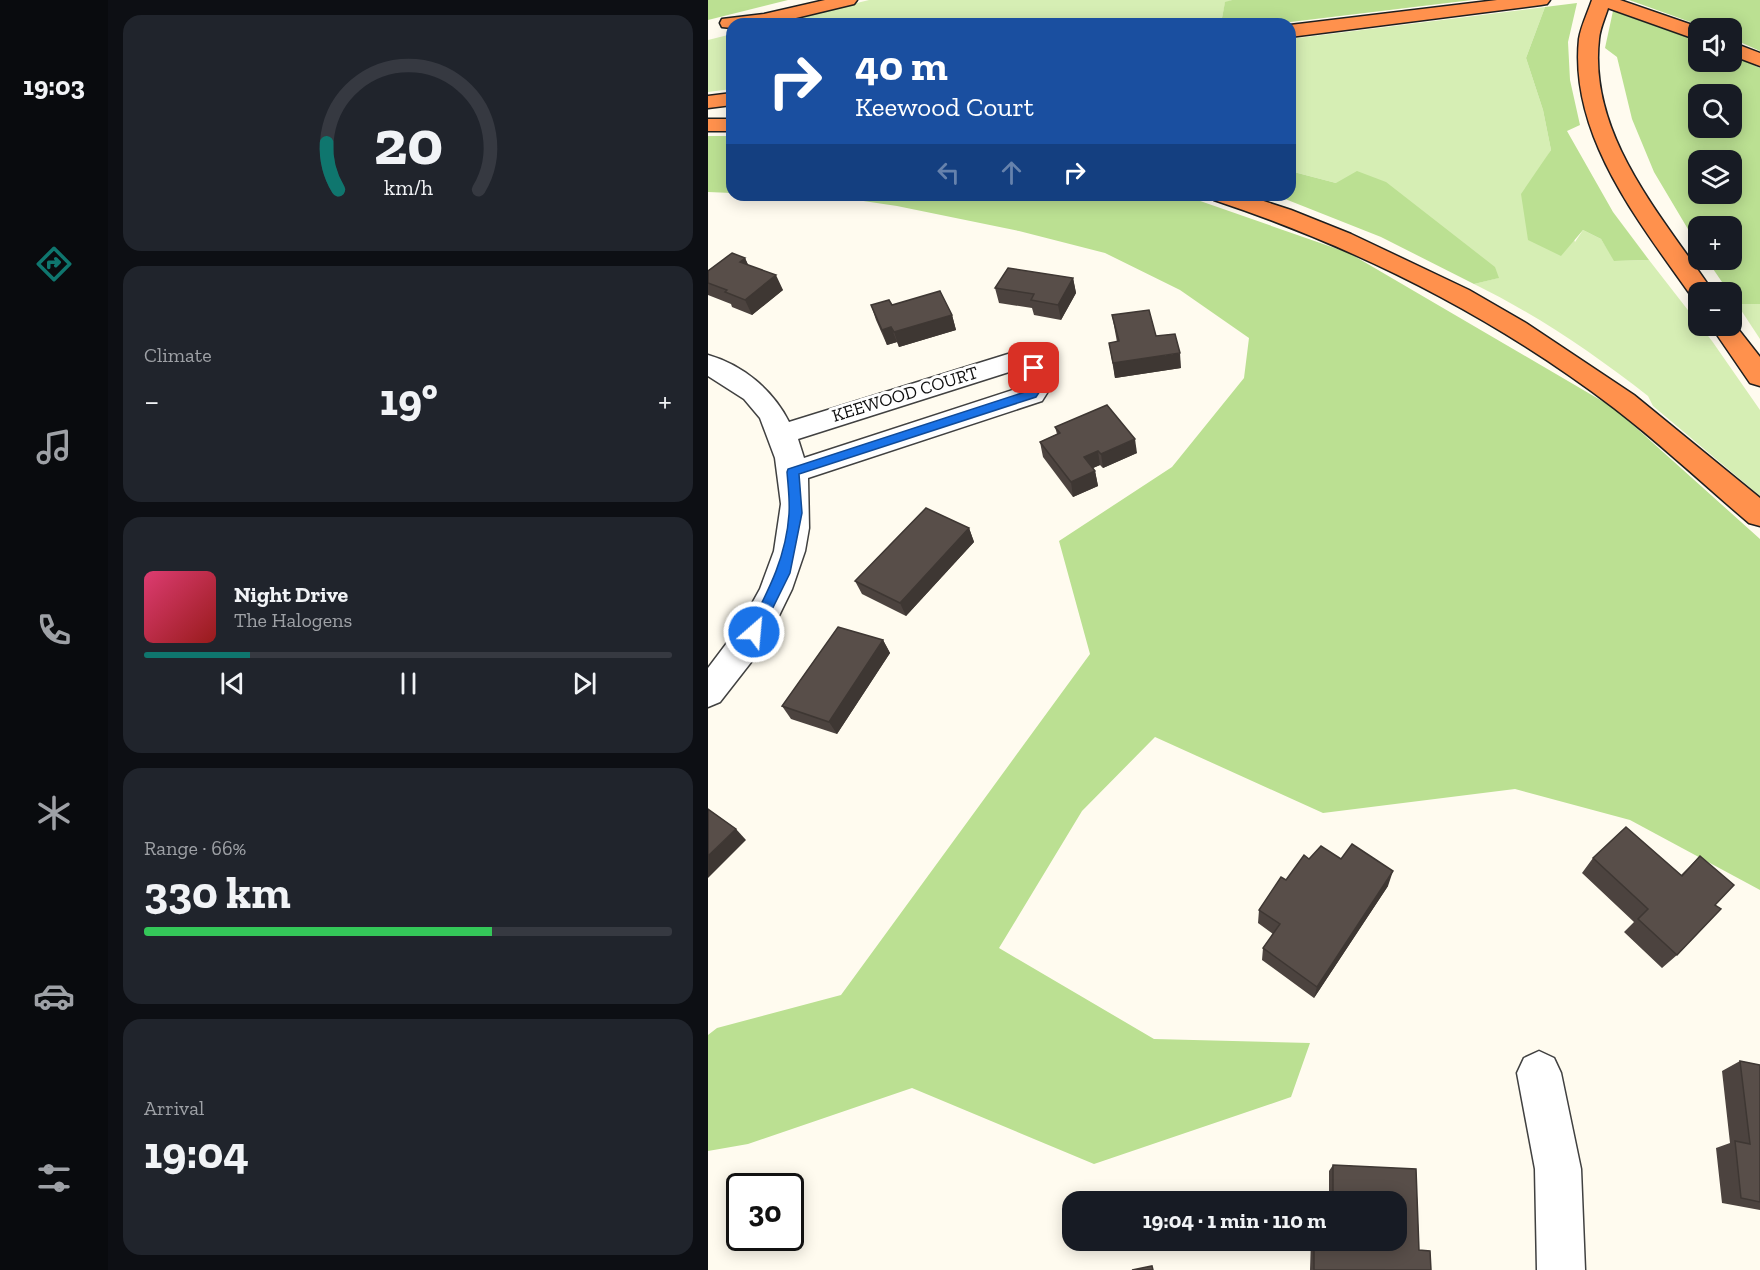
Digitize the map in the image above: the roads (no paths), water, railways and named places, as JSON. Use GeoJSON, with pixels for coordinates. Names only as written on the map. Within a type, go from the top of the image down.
{"type":"FeatureCollection","features":[{"type":"Feature","properties":{"kind":"highway"},"geometry":{"type":"LineString","coordinates":[[749,18],[820,0]]}},
{"type":"Feature","properties":{"kind":"highway"},"geometry":{"type":"LineString","coordinates":[[772,18],[848,0]]}},
{"type":"Feature","properties":{"kind":"highway"},"geometry":{"type":"LineString","coordinates":[[1688,30],[1602,0],[1591,19],[1586,52],[1599,119],[1615,160],[1634,194],[1694,282]]}},
{"type":"Feature","properties":{"kind":"highway"},"geometry":{"type":"LineString","coordinates":[[1296,30],[1535,1]]}},
{"type":"Feature","properties":{"kind":"highway"},"geometry":{"type":"LineString","coordinates":[[708,29],[726,24]]}},
{"type":"Feature","properties":{"kind":"highway"},"geometry":{"type":"LineString","coordinates":[[1742,53],[1760,60]]}},
{"type":"Feature","properties":{"kind":"highway"},"geometry":{"type":"LineString","coordinates":[[708,102],[726,100]]}},
{"type":"Feature","properties":{"kind":"highway"},"geometry":{"type":"LineString","coordinates":[[708,124],[726,125]]}},
{"type":"Feature","properties":{"kind":"highway"},"geometry":{"type":"LineString","coordinates":[[1240,201],[1301,222],[1357,245],[1442,286],[1523,333],[1591,379],[1673,440],[1760,515]]}},
{"type":"Feature","properties":{"kind":"highway"},"geometry":{"type":"LineString","coordinates":[[1731,336],[1760,376]]}},
{"type":"Feature","properties":{"kind":"street","name":"KEEWOOD COURT"},"geometry":{"type":"LineString","coordinates":[[782,434],[1008,363],[1022,363],[1034,368],[1040,382],[1032,394],[1015,401],[793,472]]}},
{"type":"Feature","properties":{"kind":"street"},"geometry":{"type":"LineString","coordinates":[[708,364],[756,395],[782,434],[793,472],[796,513],[784,573],[754,632],[708,693]]}},
{"type":"Feature","properties":{"kind":"street"},"geometry":{"type":"LineString","coordinates":[[1539,1073],[1558,1169],[1561,1270]]}}]}
